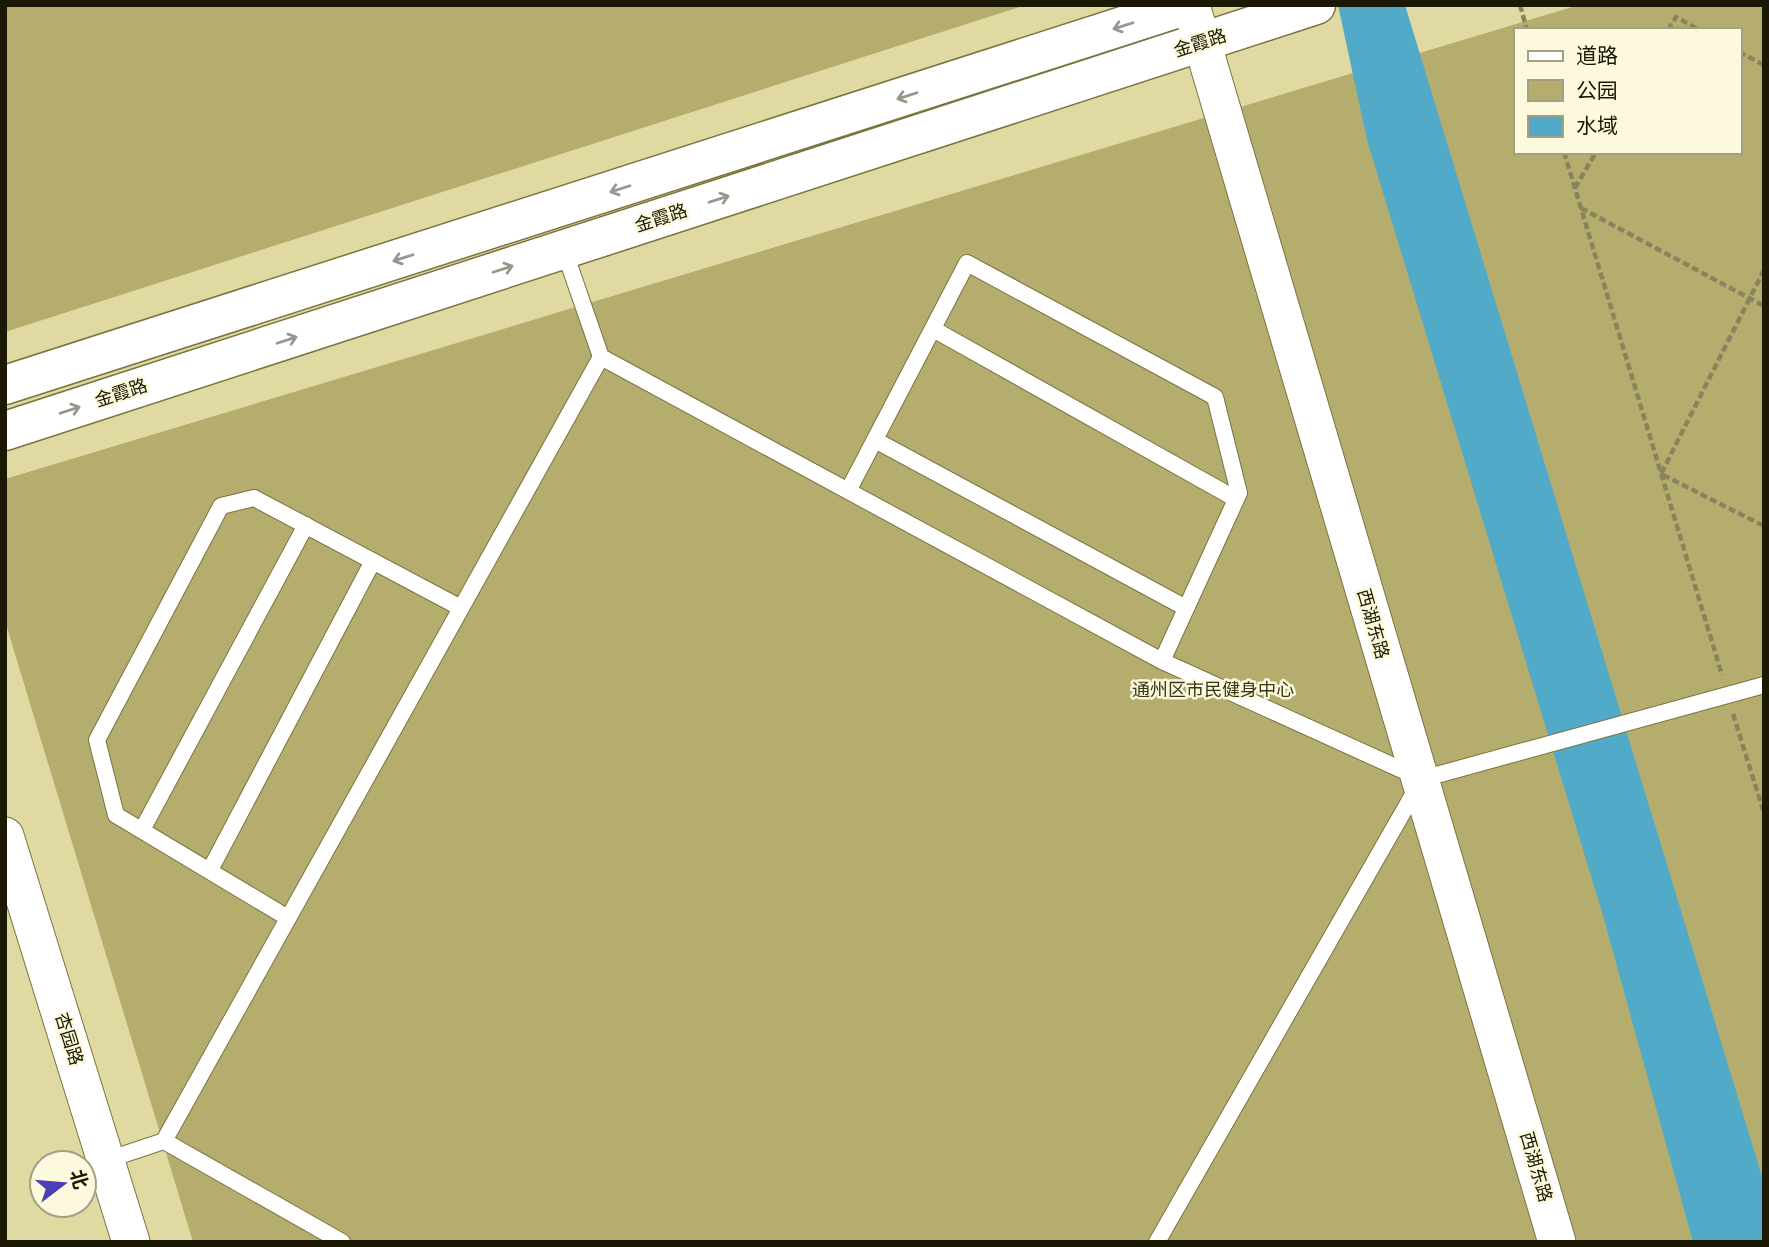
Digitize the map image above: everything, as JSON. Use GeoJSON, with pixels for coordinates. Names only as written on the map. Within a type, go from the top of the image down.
{"type":"FeatureCollection","features":[{"type":"Feature","properties":{"kind":"main road"},"geometry":{"type":"LineString","coordinates":[[5,385],[1190,5]]}},
{"type":"Feature","properties":{"kind":"main road","name":"金霞路"},"geometry":{"type":"LineString","coordinates":[[5,431],[1301,10]]}},
{"type":"Feature","properties":{"kind":"street","name":"西湖东路"},"geometry":{"type":"LineString","coordinates":[[1190,5],[1558,1242]]}},
{"type":"Feature","properties":{"kind":"street","name":"杏园路"},"geometry":{"type":"LineString","coordinates":[[5,836],[131,1242]]}},
{"type":"Feature","properties":{"kind":"lane"},"geometry":{"type":"LineString","coordinates":[[564,250],[601,357],[1161,662],[1422,779],[1536,750],[1764,685]]}},
{"type":"Feature","properties":{"kind":"lane"},"geometry":{"type":"LineString","coordinates":[[848,491],[967,263],[1215,397],[1239,493],[1161,662]]}},
{"type":"Feature","properties":{"kind":"lane"},"geometry":{"type":"LineString","coordinates":[[933,329],[1236,499]]}},
{"type":"Feature","properties":{"kind":"lane"},"geometry":{"type":"LineString","coordinates":[[107,1160],[164,1141],[601,357]]}},
{"type":"Feature","properties":{"kind":"lane"},"geometry":{"type":"LineString","coordinates":[[875,440],[1186,608]]}},
{"type":"Feature","properties":{"kind":"lane"},"geometry":{"type":"LineString","coordinates":[[288,918],[116,815],[97,740],[221,506],[254,498],[461,608]]}},
{"type":"Feature","properties":{"kind":"lane"},"geometry":{"type":"LineString","coordinates":[[142,830],[306,525]]}},
{"type":"Feature","properties":{"kind":"lane"},"geometry":{"type":"LineString","coordinates":[[210,870],[373,561]]}},
{"type":"Feature","properties":{"kind":"lane"},"geometry":{"type":"LineString","coordinates":[[1157,1242],[1422,779]]}},
{"type":"Feature","properties":{"kind":"lane"},"geometry":{"type":"LineString","coordinates":[[164,1141],[342,1242]]}},
{"type":"Feature","properties":{"kind":"path"},"geometry":{"type":"LineString","coordinates":[[1520,5],[1526,28]]}},
{"type":"Feature","properties":{"kind":"path"},"geometry":{"type":"LineString","coordinates":[[1669,28],[1676,17],[1695,28]]}},
{"type":"Feature","properties":{"kind":"path"},"geometry":{"type":"LineString","coordinates":[[1741,53],[1764,65]]}},
{"type":"Feature","properties":{"kind":"path"},"geometry":{"type":"LineString","coordinates":[[1565,154],[1764,813]]}},
{"type":"Feature","properties":{"kind":"path"},"geometry":{"type":"LineString","coordinates":[[1575,189],[1595,154]]}},
{"type":"Feature","properties":{"kind":"path"},"geometry":{"type":"LineString","coordinates":[[1581,208],[1764,306]]}},
{"type":"Feature","properties":{"kind":"path"},"geometry":{"type":"LineString","coordinates":[[1661,474],[1764,270]]}},
{"type":"Feature","properties":{"kind":"path"},"geometry":{"type":"LineString","coordinates":[[1661,474],[1764,526]]}},
{"type":"Feature","properties":{"kind":"green space"},"geometry":{"type":"Polygon","coordinates":[[[5,5],[1026,5],[5,332],[5,5]]]}},
{"type":"Feature","properties":{"kind":"green space","name":"通州区市民健身中心"},"geometry":{"type":"Polygon","coordinates":[[[1579,5],[1764,5],[1764,1242],[193,1242],[5,621],[5,479],[1579,5]]]}},
{"type":"Feature","properties":{"kind":"water"},"geometry":{"type":"Polygon","coordinates":[[[1338,5],[1405,5],[1764,1183],[1764,1242],[1693,1242],[1602,912],[1367,140],[1338,5]]]}}]}
